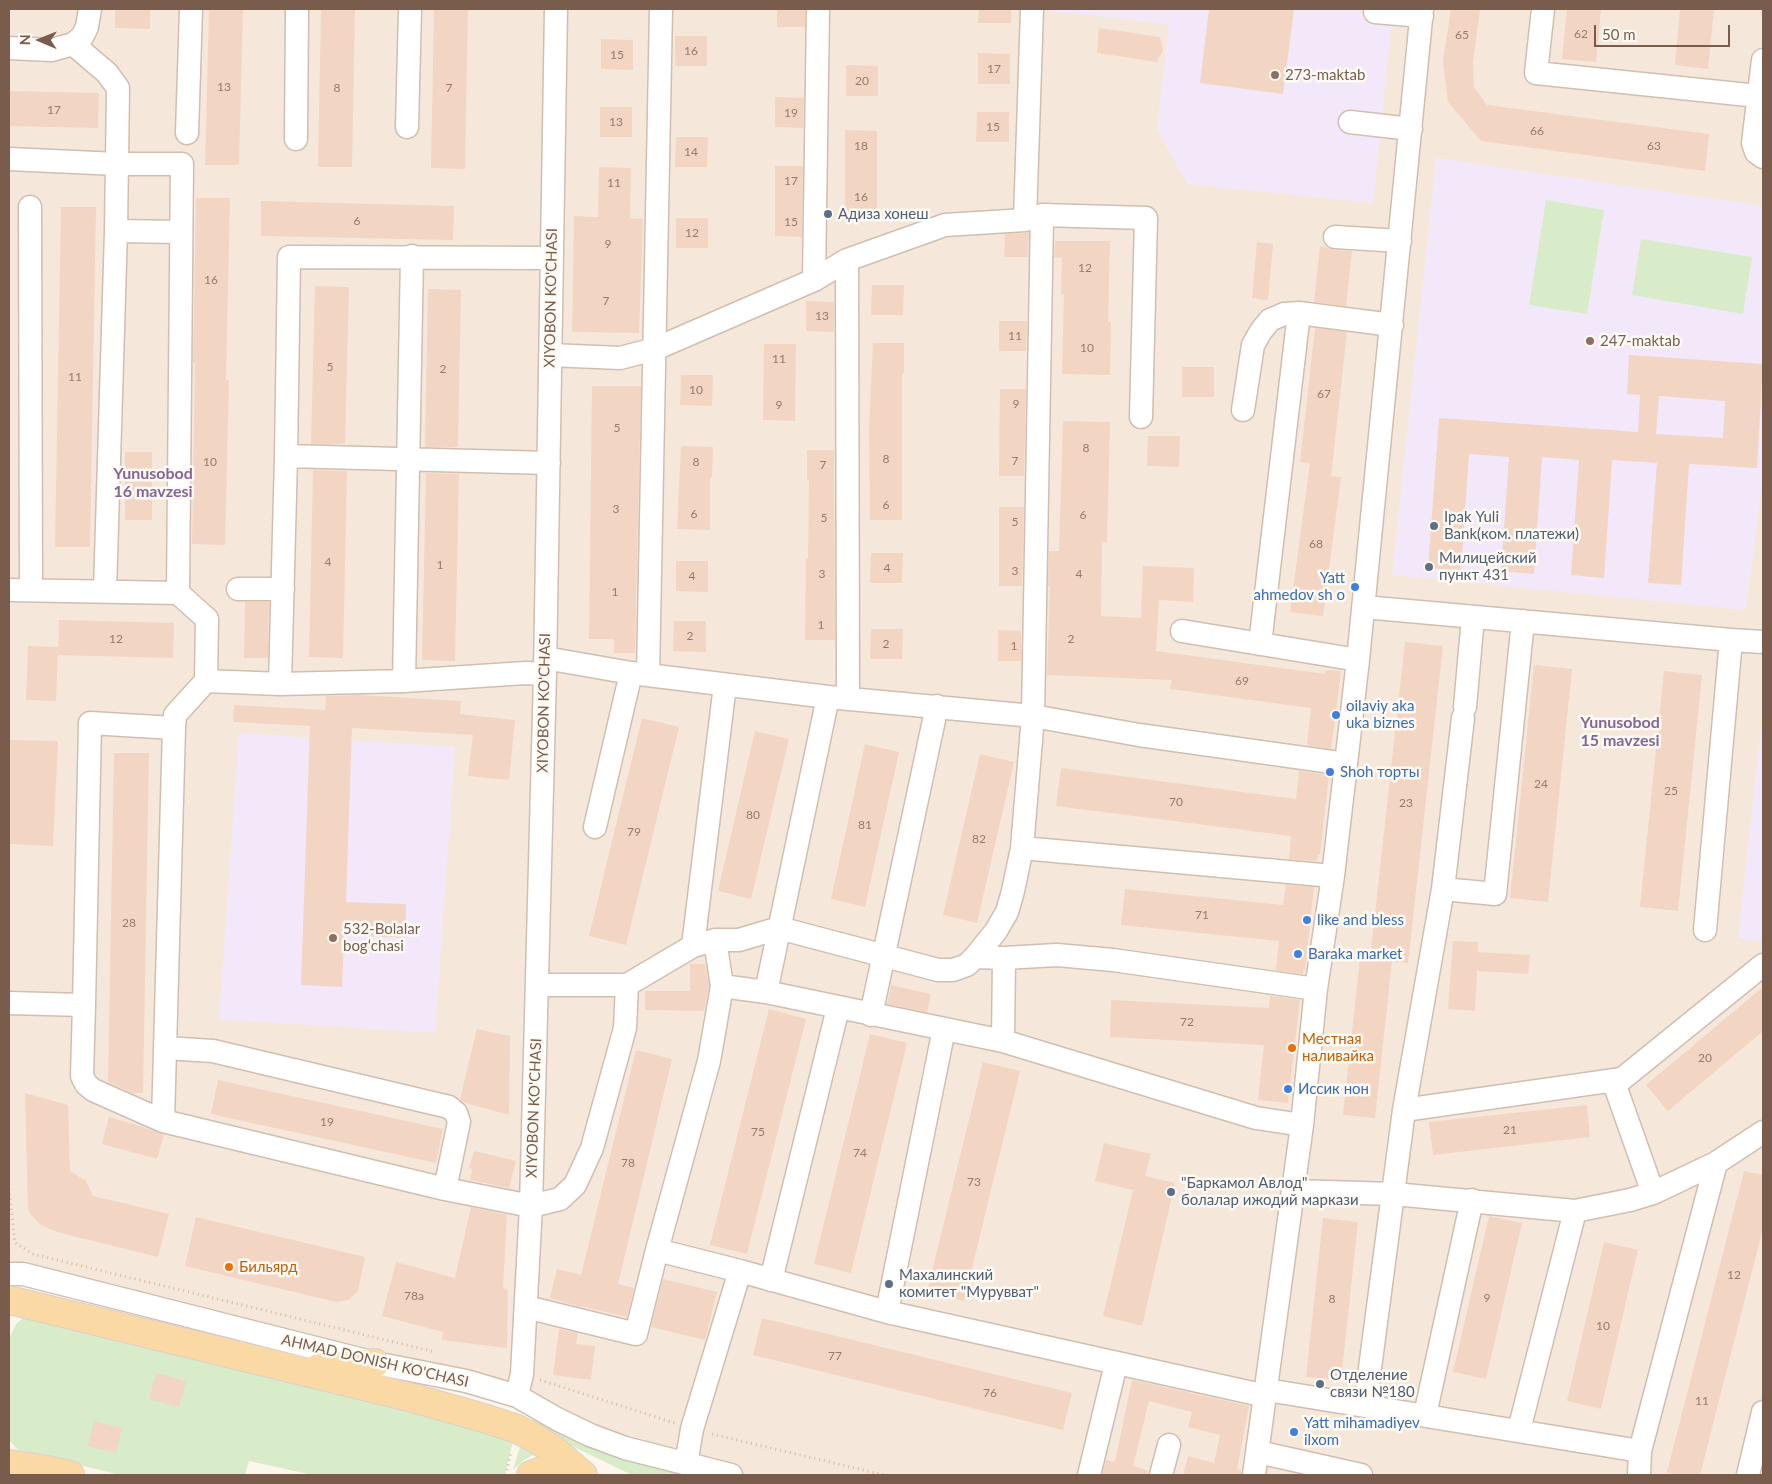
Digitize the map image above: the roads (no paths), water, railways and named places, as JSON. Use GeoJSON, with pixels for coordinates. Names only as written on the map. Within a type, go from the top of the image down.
{"type":"FeatureCollection","features":[{"type":"Feature","properties":{"kind":"main road","name":"AHMAD DONISH KO'CHASI"},"geometry":{"type":"LineString","coordinates":[[9,1300],[422,1401],[488,1419],[517,1429],[538,1440],[554,1450],[583,1475]]}},
{"type":"Feature","properties":{"kind":"main road"},"geometry":{"type":"LineString","coordinates":[[295,1370],[375,1363]]}},
{"type":"Feature","properties":{"kind":"main road"},"geometry":{"type":"LineString","coordinates":[[9,1464],[70,1475]]}},
{"type":"Feature","properties":{"kind":"main road","name":"AHMAD DONISH KO'CHASI"},"geometry":{"type":"LineString","coordinates":[[531,1475],[545,1470],[555,1470],[583,1475]]}},
{"type":"Feature","properties":{"kind":"street"},"geometry":{"type":"LineString","coordinates":[[9,48],[52,50],[73,44],[82,37],[87,27],[90,9]]}},
{"type":"Feature","properties":{"kind":"street"},"geometry":{"type":"LineString","coordinates":[[187,133],[191,9]]}},
{"type":"Feature","properties":{"kind":"street"},"geometry":{"type":"LineString","coordinates":[[296,139],[297,9]]}},
{"type":"Feature","properties":{"kind":"street"},"geometry":{"type":"LineString","coordinates":[[407,127],[410,9]]}},
{"type":"Feature","properties":{"kind":"street","name":"XIYOBON KO'CHASI"},"geometry":{"type":"LineString","coordinates":[[517,1396],[522,1374],[531,1206],[545,666],[556,9]]}},
{"type":"Feature","properties":{"kind":"street"},"geometry":{"type":"LineString","coordinates":[[595,828],[639,674],[655,349],[661,9]]}},
{"type":"Feature","properties":{"kind":"street"},"geometry":{"type":"LineString","coordinates":[[814,280],[818,9]]}},
{"type":"Feature","properties":{"kind":"street"},"geometry":{"type":"LineString","coordinates":[[537,985],[627,985],[693,946],[714,940],[739,940],[780,928],[938,970],[962,968],[975,958],[996,931],[1007,912],[1022,848],[1033,716],[1032,9]]}},
{"type":"Feature","properties":{"kind":"street"},"geometry":{"type":"LineString","coordinates":[[1542,9],[1536,73],[1758,96]]}},
{"type":"Feature","properties":{"kind":"street"},"geometry":{"type":"LineString","coordinates":[[1254,1475],[1267,1393],[1302,1125],[1316,989],[1333,876],[1358,660],[1422,12],[1375,12]]}},
{"type":"Feature","properties":{"kind":"street"},"geometry":{"type":"LineString","coordinates":[[73,44],[107,73],[118,88],[116,231],[105,591]]}},
{"type":"Feature","properties":{"kind":"street"},"geometry":{"type":"LineString","coordinates":[[1763,60],[1753,143],[1756,152],[1763,157]]}},
{"type":"Feature","properties":{"kind":"street"},"geometry":{"type":"LineString","coordinates":[[1350,122],[1411,129]]}},
{"type":"Feature","properties":{"kind":"street"},"geometry":{"type":"LineString","coordinates":[[9,159],[117,164],[182,164],[178,593]]}},
{"type":"Feature","properties":{"kind":"street"},"geometry":{"type":"LineString","coordinates":[[30,207],[31,590]]}},
{"type":"Feature","properties":{"kind":"street"},"geometry":{"type":"LineString","coordinates":[[550,355],[620,358],[655,349],[814,280],[847,260],[945,226],[1033,218],[1146,218],[1141,417]]}},
{"type":"Feature","properties":{"kind":"street"},"geometry":{"type":"LineString","coordinates":[[116,231],[181,232]]}},
{"type":"Feature","properties":{"kind":"street"},"geometry":{"type":"LineString","coordinates":[[1335,237],[1400,241]]}},
{"type":"Feature","properties":{"kind":"street"},"geometry":{"type":"LineString","coordinates":[[404,681],[412,256]]}},
{"type":"Feature","properties":{"kind":"street"},"geometry":{"type":"LineString","coordinates":[[280,684],[289,257],[552,258]]}},
{"type":"Feature","properties":{"kind":"street"},"geometry":{"type":"LineString","coordinates":[[766,992],[780,928],[838,698],[847,260]]}},
{"type":"Feature","properties":{"kind":"street"},"geometry":{"type":"LineString","coordinates":[[1243,410],[1253,345],[1261,330],[1270,320],[1284,314],[1299,313],[1392,325]]}},
{"type":"Feature","properties":{"kind":"street"},"geometry":{"type":"LineString","coordinates":[[1260,644],[1299,313]]}},
{"type":"Feature","properties":{"kind":"street"},"geometry":{"type":"LineString","coordinates":[[286,456],[548,463]]}},
{"type":"Feature","properties":{"kind":"street"},"geometry":{"type":"LineString","coordinates":[[238,589],[283,589]]}},
{"type":"Feature","properties":{"kind":"street"},"geometry":{"type":"LineString","coordinates":[[9,590],[178,593],[207,619],[206,681],[175,715],[163,1121]]}},
{"type":"Feature","properties":{"kind":"street"},"geometry":{"type":"LineString","coordinates":[[1364,607],[1763,642]]}},
{"type":"Feature","properties":{"kind":"street"},"geometry":{"type":"LineString","coordinates":[[1365,1406],[1404,1110],[1443,889],[1464,712],[1473,616]]}},
{"type":"Feature","properties":{"kind":"street"},"geometry":{"type":"LineString","coordinates":[[1443,889],[1495,894],[1523,621]]}},
{"type":"Feature","properties":{"kind":"street"},"geometry":{"type":"LineString","coordinates":[[1182,631],[1358,660]]}},
{"type":"Feature","properties":{"kind":"street"},"geometry":{"type":"LineString","coordinates":[[1705,930],[1731,640]]}},
{"type":"Feature","properties":{"kind":"street"},"geometry":{"type":"LineString","coordinates":[[206,681],[280,684],[404,681],[525,673],[545,666],[639,674],[838,698],[1033,716],[1140,735],[1346,764]]}},
{"type":"Feature","properties":{"kind":"street"},"geometry":{"type":"LineString","coordinates":[[693,946],[725,685]]}},
{"type":"Feature","properties":{"kind":"street"},"geometry":{"type":"LineString","coordinates":[[871,1015],[937,706]]}},
{"type":"Feature","properties":{"kind":"street"},"geometry":{"type":"LineString","coordinates":[[174,728],[90,723],[82,1076],[86,1084],[93,1090],[163,1121],[445,1189],[531,1206],[560,1199],[575,1185],[592,1148],[625,1028],[627,985]]}},
{"type":"Feature","properties":{"kind":"street"},"geometry":{"type":"LineString","coordinates":[[1022,848],[1333,876]]}},
{"type":"Feature","properties":{"kind":"street"},"geometry":{"type":"LineString","coordinates":[[526,1307],[636,1334],[709,1062],[722,986],[714,940]]}},
{"type":"Feature","properties":{"kind":"street"},"geometry":{"type":"LineString","coordinates":[[975,958],[1057,955],[1113,960],[1316,989]]}},
{"type":"Feature","properties":{"kind":"street"},"geometry":{"type":"LineString","coordinates":[[1003,1041],[1004,958]]}},
{"type":"Feature","properties":{"kind":"street"},"geometry":{"type":"LineString","coordinates":[[1404,1110],[1622,1079],[1763,965]]}},
{"type":"Feature","properties":{"kind":"street"},"geometry":{"type":"LineString","coordinates":[[722,986],[766,992],[1003,1041],[1256,1118],[1302,1125]]}},
{"type":"Feature","properties":{"kind":"street"},"geometry":{"type":"LineString","coordinates":[[9,1003],[84,1005]]}},
{"type":"Feature","properties":{"kind":"street"},"geometry":{"type":"LineString","coordinates":[[772,1280],[838,1008]]}},
{"type":"Feature","properties":{"kind":"street"},"geometry":{"type":"LineString","coordinates":[[887,1312],[944,1029]]}},
{"type":"Feature","properties":{"kind":"street"},"geometry":{"type":"LineString","coordinates":[[166,1048],[213,1052],[449,1107],[456,1113],[459,1122],[445,1189]]}},
{"type":"Feature","properties":{"kind":"street"},"geometry":{"type":"LineString","coordinates":[[1613,1080],[1653,1193]]}},
{"type":"Feature","properties":{"kind":"street"},"geometry":{"type":"LineString","coordinates":[[1293,1191],[1394,1194],[1575,1211],[1630,1200],[1653,1193],[1716,1163],[1763,1132]]}},
{"type":"Feature","properties":{"kind":"street"},"geometry":{"type":"LineString","coordinates":[[1638,1475],[1640,1451],[1716,1163]]}},
{"type":"Feature","properties":{"kind":"street"},"geometry":{"type":"LineString","coordinates":[[1425,1415],[1472,1200]]}},
{"type":"Feature","properties":{"kind":"street"},"geometry":{"type":"LineString","coordinates":[[1519,1430],[1575,1211]]}},
{"type":"Feature","properties":{"kind":"street"},"geometry":{"type":"LineString","coordinates":[[657,1250],[887,1312],[1116,1364],[1267,1393],[1425,1415],[1640,1451]]}},
{"type":"Feature","properties":{"kind":"street"},"geometry":{"type":"LineString","coordinates":[[686,1464],[692,1429],[740,1271]]}},
{"type":"Feature","properties":{"kind":"street","name":"AHMAD DONISH KO'CHASI"},"geometry":{"type":"LineString","coordinates":[[9,1274],[23,1274],[375,1363],[466,1382],[517,1396],[557,1419],[608,1442],[731,1475]]}},
{"type":"Feature","properties":{"kind":"street"},"geometry":{"type":"LineString","coordinates":[[1089,1475],[1116,1364]]}},
{"type":"Feature","properties":{"kind":"street"},"geometry":{"type":"LineString","coordinates":[[1748,1475],[1763,1412]]}},
{"type":"Feature","properties":{"kind":"street"},"geometry":{"type":"LineString","coordinates":[[1161,1475],[1169,1445]]}},
{"type":"Feature","properties":{"kind":"street"},"geometry":{"type":"LineString","coordinates":[[1258,1452],[1361,1475]]}},
{"type":"Feature","properties":{"kind":"place","name":"273-maktab"},"geometry":{"type":"Point","coordinates":[1275,75]}},
{"type":"Feature","properties":{"kind":"place","name":"Адиза хонеш"},"geometry":{"type":"Point","coordinates":[828,214]}},
{"type":"Feature","properties":{"kind":"place","name":"247-maktab"},"geometry":{"type":"Point","coordinates":[1590,341]}},
{"type":"Feature","properties":{"kind":"place","name":"Ipak Yuli Bank(ком. платежи)"},"geometry":{"type":"Point","coordinates":[1434,526]}},
{"type":"Feature","properties":{"kind":"place","name":"Милицейский пункт 431"},"geometry":{"type":"Point","coordinates":[1429,567]}},
{"type":"Feature","properties":{"kind":"place","name":"Yatt ahmedov sh o"},"geometry":{"type":"Point","coordinates":[1355,587]}},
{"type":"Feature","properties":{"kind":"place","name":"oilaviy aka uka biznes"},"geometry":{"type":"Point","coordinates":[1336,715]}},
{"type":"Feature","properties":{"kind":"place","name":"Shoh торты"},"geometry":{"type":"Point","coordinates":[1330,772]}},
{"type":"Feature","properties":{"kind":"place","name":"like and bless"},"geometry":{"type":"Point","coordinates":[1307,920]}},
{"type":"Feature","properties":{"kind":"place","name":"532-Bolalar bogʻchasi"},"geometry":{"type":"Point","coordinates":[333,938]}},
{"type":"Feature","properties":{"kind":"place","name":"Baraka market"},"geometry":{"type":"Point","coordinates":[1298,954]}},
{"type":"Feature","properties":{"kind":"place","name":"Местная наливайка"},"geometry":{"type":"Point","coordinates":[1292,1048]}},
{"type":"Feature","properties":{"kind":"place","name":"Иссик нон"},"geometry":{"type":"Point","coordinates":[1288,1089]}},
{"type":"Feature","properties":{"kind":"place","name":"\"Баркамол Авлод\" болалар ижодий маркази"},"geometry":{"type":"Point","coordinates":[1171,1192]}},
{"type":"Feature","properties":{"kind":"place","name":"Бильярд"},"geometry":{"type":"Point","coordinates":[229,1267]}},
{"type":"Feature","properties":{"kind":"place","name":"Махалинский комитет \"Мурувват\""},"geometry":{"type":"Point","coordinates":[889,1284]}},
{"type":"Feature","properties":{"kind":"place","name":"Отделение связи №180"},"geometry":{"type":"Point","coordinates":[1320,1384]}},
{"type":"Feature","properties":{"kind":"place","name":"Yatt mihamadiyev ilxom"},"geometry":{"type":"Point","coordinates":[1294,1432]}},
{"type":"Feature","properties":{"kind":"district","name":"Yunusobod 16 mavzesi"},"geometry":{"type":"Point","coordinates":[153,483]}},
{"type":"Feature","properties":{"kind":"district","name":"Yunusobod 15 mavzesi"},"geometry":{"type":"Point","coordinates":[1620,732]}}]}
